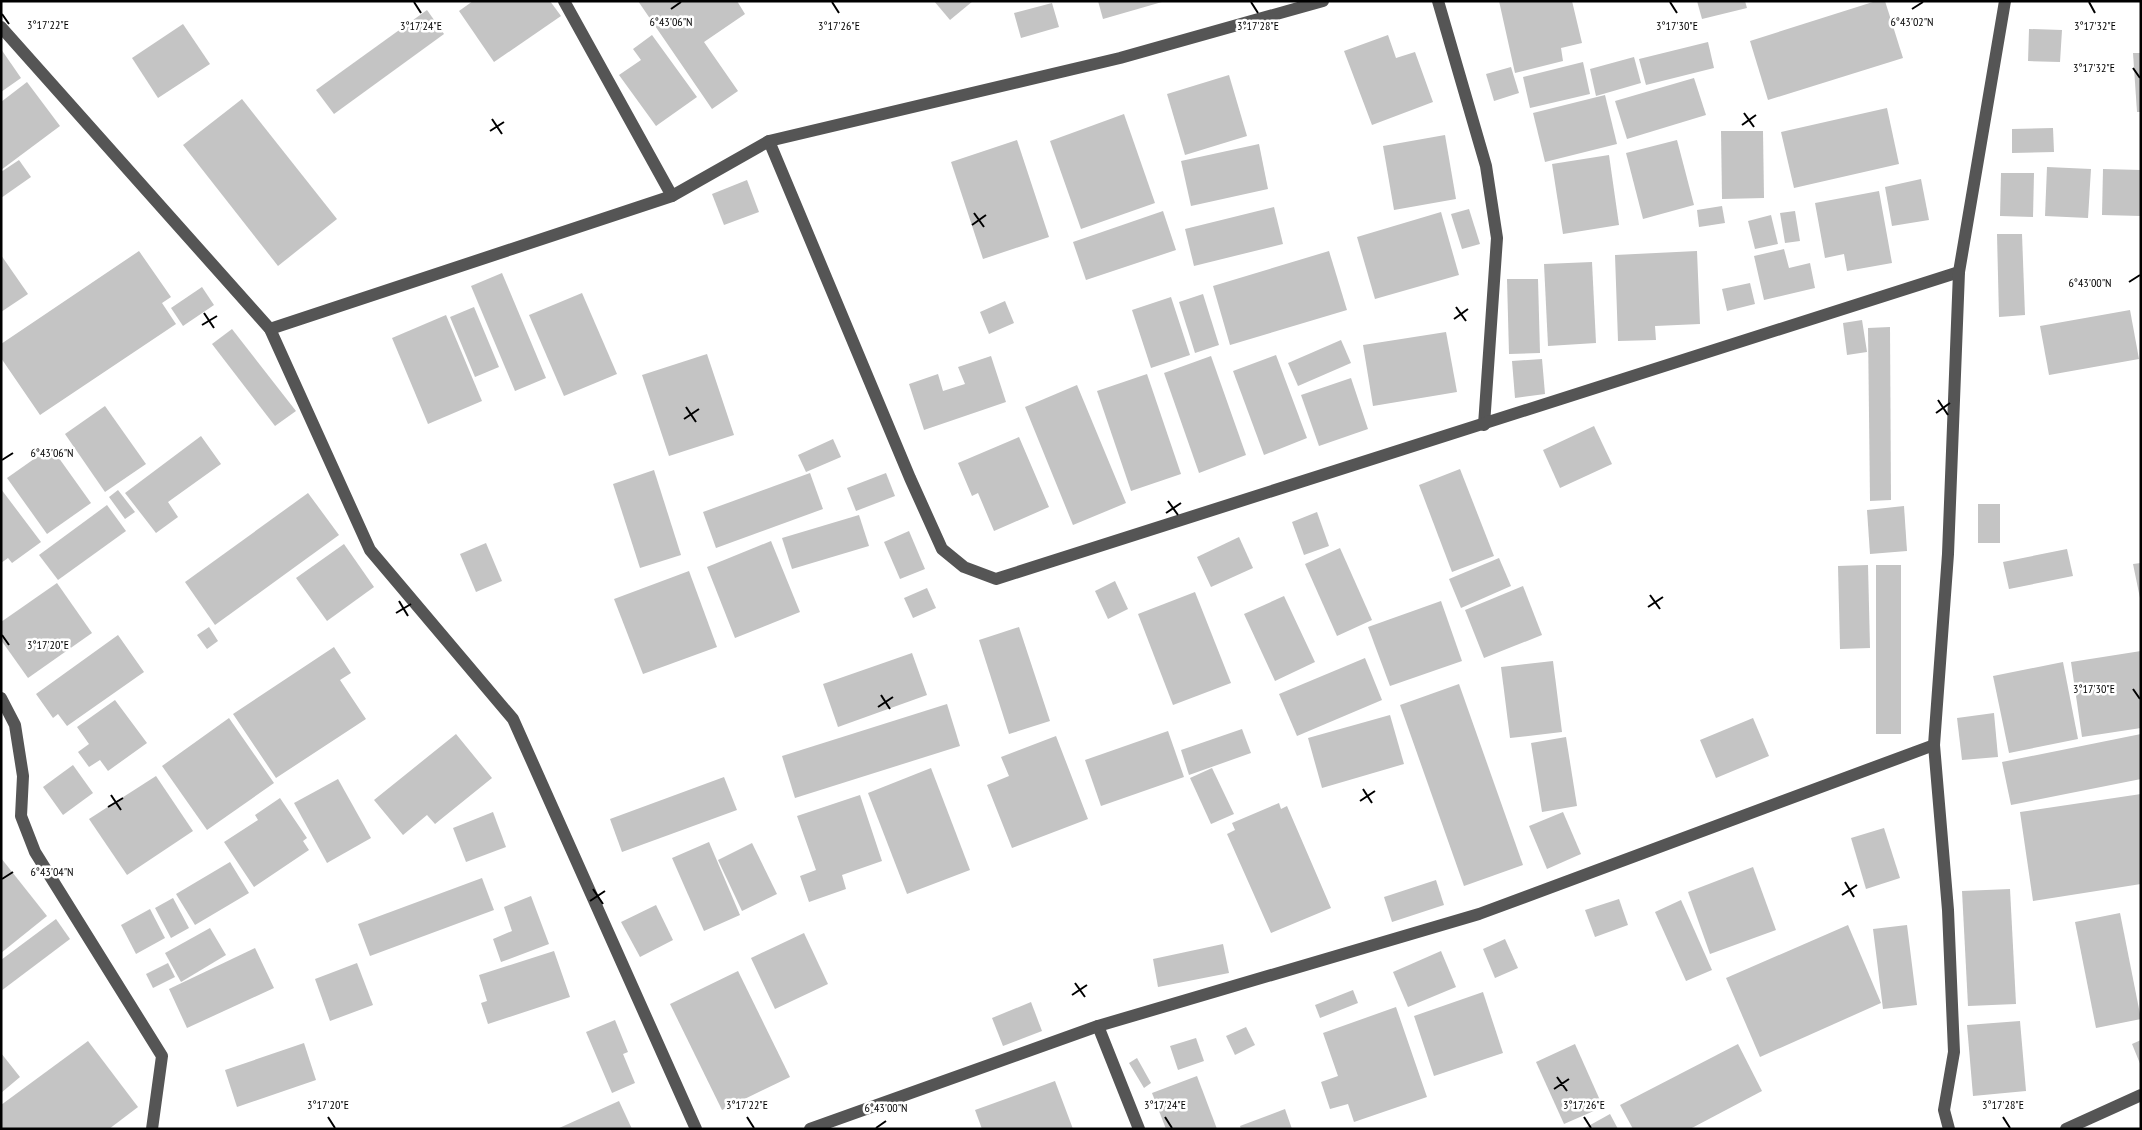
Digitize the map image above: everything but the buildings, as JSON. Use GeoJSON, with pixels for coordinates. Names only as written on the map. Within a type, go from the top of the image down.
{"type":"FeatureCollection","features":[{"type":"Feature","properties":{"kind":"street"},"geometry":{"type":"LineString","coordinates":[[564,1],[672,196]]}},
{"type":"Feature","properties":{"kind":"street"},"geometry":{"type":"LineString","coordinates":[[270,329],[672,196],[769,141],[1120,58],[1323,1]]}},
{"type":"Feature","properties":{"kind":"street"},"geometry":{"type":"LineString","coordinates":[[1438,1],[1486,166],[1497,238],[1484,425]]}},
{"type":"Feature","properties":{"kind":"street"},"geometry":{"type":"LineString","coordinates":[[1949,1129],[1944,1110],[1954,1052],[1948,910],[1934,745],[1948,554],[1959,272],[2005,1]]}},
{"type":"Feature","properties":{"kind":"street"},"geometry":{"type":"LineString","coordinates":[[1,27],[270,329],[370,550],[513,718],[696,1129]]}},
{"type":"Feature","properties":{"kind":"street"},"geometry":{"type":"LineString","coordinates":[[769,141],[910,478],[942,549],[964,567],[996,579],[1959,272]]}},
{"type":"Feature","properties":{"kind":"street"},"geometry":{"type":"LineString","coordinates":[[1,698],[15,725],[23,776],[21,816],[35,852],[162,1056],[152,1129]]}},
{"type":"Feature","properties":{"kind":"street"},"geometry":{"type":"LineString","coordinates":[[810,1129],[1098,1026],[1479,914],[1934,745]]}},
{"type":"Feature","properties":{"kind":"street"},"geometry":{"type":"LineString","coordinates":[[1098,1026],[1139,1129]]}},
{"type":"Feature","properties":{"kind":"street"},"geometry":{"type":"LineString","coordinates":[[2066,1129],[2141,1095]]}}]}
